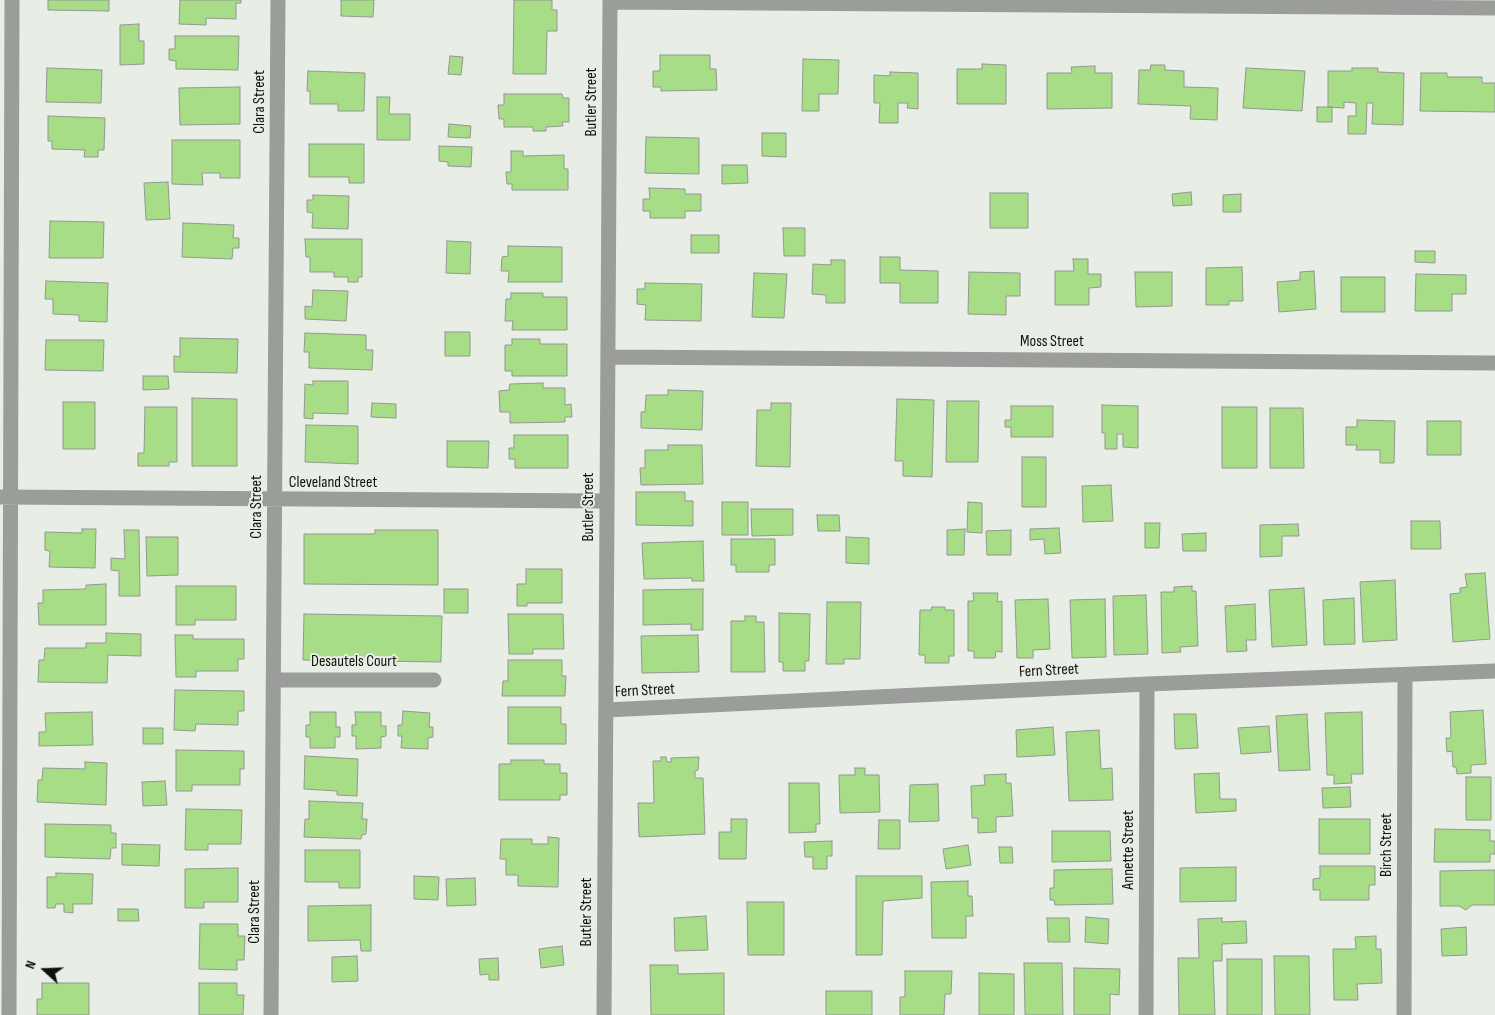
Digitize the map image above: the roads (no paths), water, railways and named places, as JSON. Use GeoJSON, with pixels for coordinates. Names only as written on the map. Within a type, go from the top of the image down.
{"type":"FeatureCollection","features":[{"type":"Feature","properties":{"kind":"street"},"geometry":{"type":"LineString","coordinates":[[9,1015],[5,497],[12,0]]}},
{"type":"Feature","properties":{"kind":"street","name":"Clara Street"},"geometry":{"type":"LineString","coordinates":[[272,1015],[278,0]]}},
{"type":"Feature","properties":{"kind":"street"},"geometry":{"type":"LineString","coordinates":[[610,1],[1495,8]]}},
{"type":"Feature","properties":{"kind":"street","name":"Butler Street"},"geometry":{"type":"LineString","coordinates":[[604,1015],[610,1]]}},
{"type":"Feature","properties":{"kind":"street","name":"Moss Street"},"geometry":{"type":"LineString","coordinates":[[608,357],[1495,363]]}},
{"type":"Feature","properties":{"kind":"street","name":"Cleveland Street"},"geometry":{"type":"LineString","coordinates":[[5,497],[607,501]]}},
{"type":"Feature","properties":{"kind":"street","name":"Fern Street"},"geometry":{"type":"LineString","coordinates":[[606,710],[1147,684],[1405,676],[1495,671]]}},
{"type":"Feature","properties":{"kind":"street","name":"Birch Street"},"geometry":{"type":"LineString","coordinates":[[1404,1015],[1405,676]]}},
{"type":"Feature","properties":{"kind":"street","name":"Desautels Court"},"geometry":{"type":"LineString","coordinates":[[274,680],[434,680]]}},
{"type":"Feature","properties":{"kind":"street","name":"Annette Street"},"geometry":{"type":"LineString","coordinates":[[1146,1015],[1147,684]]}}]}
